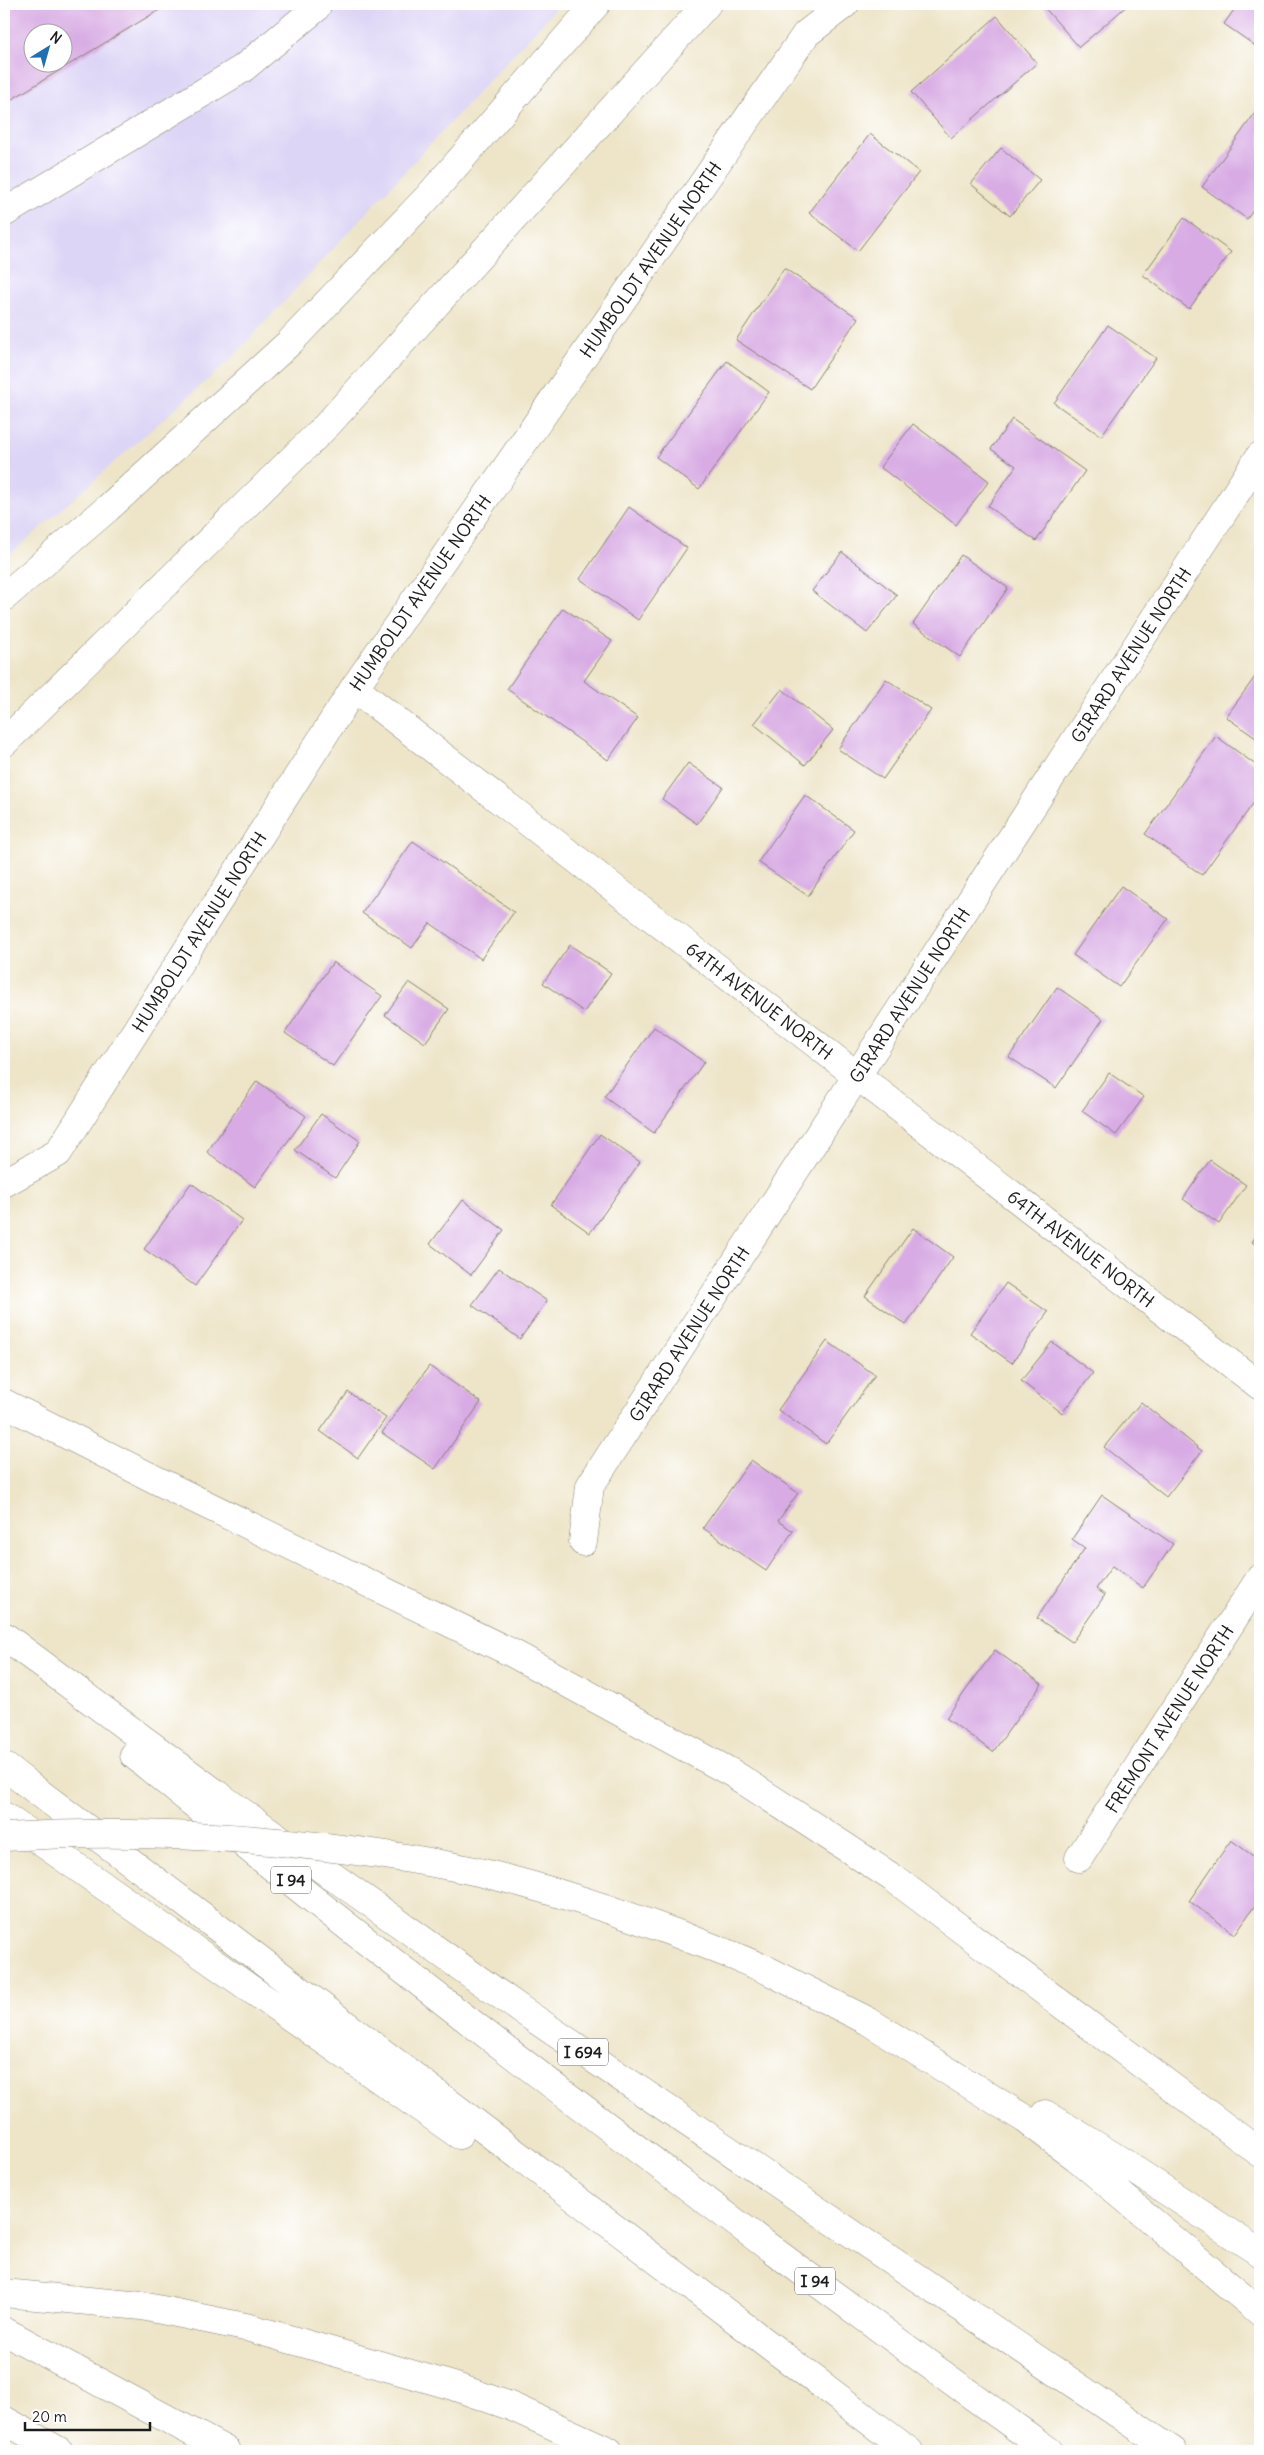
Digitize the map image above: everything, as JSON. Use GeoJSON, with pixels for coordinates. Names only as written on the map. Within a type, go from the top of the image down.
{"type":"FeatureCollection","features":[{"type":"Feature","properties":{"kind":"main road"},"geometry":{"type":"LineString","coordinates":[[4,213],[242,69],[315,9],[318,4]]}},
{"type":"Feature","properties":{"kind":"main road"},"geometry":{"type":"LineString","coordinates":[[4,597],[108,508],[289,343],[428,197],[596,4]]}},
{"type":"Feature","properties":{"kind":"main road"},"geometry":{"type":"LineString","coordinates":[[4,743],[328,424],[707,4]]}},
{"type":"Feature","properties":{"kind":"main road","name":"HUMBOLDT AVENUE NORTH"},"geometry":{"type":"LineString","coordinates":[[4,1183],[58,1153],[354,688],[806,34],[845,4]]}},
{"type":"Feature","properties":{"kind":"main road","name":"GIRARD AVENUE NORTH"},"geometry":{"type":"LineString","coordinates":[[583,1542],[590,1486],[1260,456]]}},
{"type":"Feature","properties":{"kind":"main road","name":"64TH AVENUE NORTH"},"geometry":{"type":"LineString","coordinates":[[354,688],[1260,1386]]}},
{"type":"Feature","properties":{"kind":"main road"},"geometry":{"type":"LineString","coordinates":[[4,1402],[159,1481],[512,1653],[732,1773],[894,1878],[1260,2153]]}},
{"type":"Feature","properties":{"kind":"main road","name":"FREMONT AVENUE NORTH"},"geometry":{"type":"LineString","coordinates":[[1079,1858],[1260,1578]]}},
{"type":"Feature","properties":{"kind":"main road","name":"I 694"},"geometry":{"type":"LineString","coordinates":[[4,1636],[218,1795],[523,2011],[1173,2451]]}},
{"type":"Feature","properties":{"kind":"main road","name":"I 94"},"geometry":{"type":"LineString","coordinates":[[4,1647],[337,1917],[582,2108],[1049,2451]]}},
{"type":"Feature","properties":{"kind":"main road"},"geometry":{"type":"LineString","coordinates":[[4,1766],[882,2432]]}},
{"type":"Feature","properties":{"kind":"main road"},"geometry":{"type":"LineString","coordinates":[[4,1816],[909,2451]]}},
{"type":"Feature","properties":{"kind":"main road"},"geometry":{"type":"LineString","coordinates":[[4,1837],[86,1833],[204,1835],[260,1839],[416,1860],[474,1871],[583,1901],[680,1934],[765,1969],[948,2060],[1024,2102],[1115,2157],[1260,2253]]}},
{"type":"Feature","properties":{"kind":"main road"},"geometry":{"type":"LineString","coordinates":[[868,2021],[1025,2119],[1076,2157],[1260,2312]]}},
{"type":"Feature","properties":{"kind":"main road"},"geometry":{"type":"LineString","coordinates":[[4,2293],[142,2306],[250,2328],[453,2386],[510,2406],[609,2451]]}},
{"type":"Feature","properties":{"kind":"main road"},"geometry":{"type":"LineString","coordinates":[[4,2331],[227,2451]]}},
{"type":"Feature","properties":{"kind":"main road"},"geometry":{"type":"LineString","coordinates":[[4,2335],[192,2451]]}},
{"type":"Feature","properties":{"kind":"main road"},"geometry":{"type":"LineString","coordinates":[[4,2420],[58,2451]]}},
{"type":"Feature","properties":{"kind":"shaded area"},"geometry":{"type":"Polygon","coordinates":[[[4,4],[560,4],[230,360],[4,560],[4,4]]]}},
{"type":"Feature","properties":{"kind":"building"},"geometry":{"type":"Polygon","coordinates":[[[4,4],[169,4],[72,63],[72,22],[22,22],[22,72],[57,72],[4,104],[4,4]]]}},
{"type":"Feature","properties":{"kind":"building"},"geometry":{"type":"Polygon","coordinates":[[[1045,4],[1129,4],[1079,47],[1043,6],[1045,4]]]}},
{"type":"Feature","properties":{"kind":"building"},"geometry":{"type":"Polygon","coordinates":[[[1238,4],[1260,4],[1260,49],[1224,24],[1238,4]]]}},
{"type":"Feature","properties":{"kind":"building"},"geometry":{"type":"Polygon","coordinates":[[[997,16],[1037,63],[951,138],[911,92],[997,16]]]}},
{"type":"Feature","properties":{"kind":"building"},"geometry":{"type":"Polygon","coordinates":[[[1260,106],[1260,201],[1247,219],[1202,187],[1260,106]]]}},
{"type":"Feature","properties":{"kind":"building"},"geometry":{"type":"Polygon","coordinates":[[[870,134],[919,172],[858,251],[809,213],[870,134]]]}},
{"type":"Feature","properties":{"kind":"building"},"geometry":{"type":"Polygon","coordinates":[[[1001,148],[1040,180],[1010,216],[971,184],[1001,148]]]}},
{"type":"Feature","properties":{"kind":"building"},"geometry":{"type":"Polygon","coordinates":[[[1184,218],[1231,252],[1189,309],[1143,275],[1184,218]]]}},
{"type":"Feature","properties":{"kind":"building"},"geometry":{"type":"Polygon","coordinates":[[[784,268],[858,318],[810,389],[736,340],[784,268]]]}},
{"type":"Feature","properties":{"kind":"building"},"geometry":{"type":"Polygon","coordinates":[[[1108,325],[1156,358],[1101,436],[1054,403],[1108,325]]]}},
{"type":"Feature","properties":{"kind":"building"},"geometry":{"type":"Polygon","coordinates":[[[727,361],[769,392],[699,489],[656,457],[727,361]]]}},
{"type":"Feature","properties":{"kind":"building"},"geometry":{"type":"Polygon","coordinates":[[[1012,419],[1085,471],[1036,541],[988,506],[1016,466],[991,449],[1012,419]]]}},
{"type":"Feature","properties":{"kind":"building"},"geometry":{"type":"Polygon","coordinates":[[[913,424],[989,481],[956,525],[880,467],[913,424]]]}},
{"type":"Feature","properties":{"kind":"building"},"geometry":{"type":"Polygon","coordinates":[[[629,507],[687,548],[638,620],[580,579],[629,507]]]}},
{"type":"Feature","properties":{"kind":"building"},"geometry":{"type":"Polygon","coordinates":[[[842,552],[897,595],[867,633],[812,591],[842,552]]]}},
{"type":"Feature","properties":{"kind":"building"},"geometry":{"type":"Polygon","coordinates":[[[961,555],[1008,588],[960,657],[913,624],[961,555]]]}},
{"type":"Feature","properties":{"kind":"building"},"geometry":{"type":"Polygon","coordinates":[[[563,608],[612,641],[584,681],[638,718],[608,760],[507,689],[563,608]]]}},
{"type":"Feature","properties":{"kind":"building"},"geometry":{"type":"Polygon","coordinates":[[[1260,670],[1260,741],[1226,717],[1260,670]]]}},
{"type":"Feature","properties":{"kind":"building"},"geometry":{"type":"Polygon","coordinates":[[[886,679],[931,710],[883,779],[838,749],[886,679]]]}},
{"type":"Feature","properties":{"kind":"building"},"geometry":{"type":"Polygon","coordinates":[[[782,689],[833,730],[805,765],[754,724],[782,689]]]}},
{"type":"Feature","properties":{"kind":"building"},"geometry":{"type":"Polygon","coordinates":[[[1216,736],[1260,768],[1260,794],[1202,875],[1145,834],[1216,736]]]}},
{"type":"Feature","properties":{"kind":"building"},"geometry":{"type":"Polygon","coordinates":[[[688,763],[723,787],[697,824],[662,799],[688,763]]]}},
{"type":"Feature","properties":{"kind":"building"},"geometry":{"type":"Polygon","coordinates":[[[805,795],[854,830],[808,896],[758,862],[805,795]]]}},
{"type":"Feature","properties":{"kind":"building"},"geometry":{"type":"Polygon","coordinates":[[[413,841],[514,912],[481,959],[430,923],[412,948],[362,913],[413,841]]]}},
{"type":"Feature","properties":{"kind":"building"},"geometry":{"type":"Polygon","coordinates":[[[1121,886],[1168,919],[1119,987],[1073,955],[1121,886]]]}},
{"type":"Feature","properties":{"kind":"building"},"geometry":{"type":"Polygon","coordinates":[[[570,945],[611,973],[584,1012],[543,983],[570,945]]]}},
{"type":"Feature","properties":{"kind":"building"},"geometry":{"type":"Polygon","coordinates":[[[333,962],[382,996],[333,1066],[285,1033],[333,962]]]}},
{"type":"Feature","properties":{"kind":"building"},"geometry":{"type":"Polygon","coordinates":[[[409,982],[449,1009],[425,1043],[385,1015],[409,982]]]}},
{"type":"Feature","properties":{"kind":"building"},"geometry":{"type":"Polygon","coordinates":[[[1057,987],[1103,1019],[1056,1088],[1009,1057],[1057,987]]]}},
{"type":"Feature","properties":{"kind":"building"},"geometry":{"type":"Polygon","coordinates":[[[654,1027],[704,1062],[654,1133],[604,1097],[654,1027]]]}},
{"type":"Feature","properties":{"kind":"building"},"geometry":{"type":"Polygon","coordinates":[[[1109,1073],[1144,1097],[1116,1135],[1082,1111],[1109,1073]]]}},
{"type":"Feature","properties":{"kind":"building"},"geometry":{"type":"Polygon","coordinates":[[[257,1081],[306,1116],[255,1187],[207,1152],[257,1081]]]}},
{"type":"Feature","properties":{"kind":"building"},"geometry":{"type":"Polygon","coordinates":[[[321,1114],[360,1141],[335,1178],[295,1150],[321,1114]]]}},
{"type":"Feature","properties":{"kind":"building"},"geometry":{"type":"Polygon","coordinates":[[[600,1134],[640,1162],[590,1233],[551,1205],[600,1134]]]}},
{"type":"Feature","properties":{"kind":"building"},"geometry":{"type":"Polygon","coordinates":[[[1210,1160],[1246,1185],[1219,1224],[1183,1199],[1210,1160]]]}},
{"type":"Feature","properties":{"kind":"building"},"geometry":{"type":"Polygon","coordinates":[[[191,1183],[242,1220],[195,1286],[144,1249],[191,1183]]]}},
{"type":"Feature","properties":{"kind":"building"},"geometry":{"type":"Polygon","coordinates":[[[463,1200],[504,1230],[471,1275],[430,1244],[463,1200]]]}},
{"type":"Feature","properties":{"kind":"building"},"geometry":{"type":"Polygon","coordinates":[[[913,1228],[953,1257],[906,1325],[865,1296],[913,1228]]]}},
{"type":"Feature","properties":{"kind":"building"},"geometry":{"type":"Polygon","coordinates":[[[1260,1231],[1260,1247],[1252,1242],[1260,1231]]]}},
{"type":"Feature","properties":{"kind":"building"},"geometry":{"type":"Polygon","coordinates":[[[499,1268],[547,1301],[520,1339],[472,1305],[499,1268]]]}},
{"type":"Feature","properties":{"kind":"building"},"geometry":{"type":"Polygon","coordinates":[[[1006,1283],[1048,1312],[1012,1363],[970,1333],[1006,1283]]]}},
{"type":"Feature","properties":{"kind":"building"},"geometry":{"type":"Polygon","coordinates":[[[827,1341],[875,1375],[826,1444],[778,1410],[827,1341]]]}},
{"type":"Feature","properties":{"kind":"building"},"geometry":{"type":"Polygon","coordinates":[[[1052,1342],[1093,1373],[1062,1413],[1021,1381],[1052,1342]]]}},
{"type":"Feature","properties":{"kind":"building"},"geometry":{"type":"Polygon","coordinates":[[[429,1366],[481,1402],[435,1469],[382,1433],[429,1366]]]}},
{"type":"Feature","properties":{"kind":"building"},"geometry":{"type":"Polygon","coordinates":[[[348,1392],[386,1418],[358,1458],[320,1431],[348,1392]]]}},
{"type":"Feature","properties":{"kind":"building"},"geometry":{"type":"Polygon","coordinates":[[[1141,1402],[1202,1451],[1166,1497],[1104,1447],[1141,1402]]]}},
{"type":"Feature","properties":{"kind":"building"},"geometry":{"type":"Polygon","coordinates":[[[751,1460],[798,1493],[778,1521],[793,1531],[766,1571],[703,1528],[751,1460]]]}},
{"type":"Feature","properties":{"kind":"building"},"geometry":{"type":"Polygon","coordinates":[[[1102,1495],[1173,1544],[1143,1588],[1112,1566],[1096,1589],[1105,1595],[1072,1642],[1037,1618],[1085,1548],[1072,1539],[1102,1495]]]}},
{"type":"Feature","properties":{"kind":"building"},"geometry":{"type":"Polygon","coordinates":[[[995,1650],[1042,1684],[993,1752],[946,1718],[995,1650]]]}},
{"type":"Feature","properties":{"kind":"building"},"geometry":{"type":"Polygon","coordinates":[[[1231,1840],[1260,1861],[1260,1898],[1235,1934],[1189,1901],[1231,1840]]]}}]}
